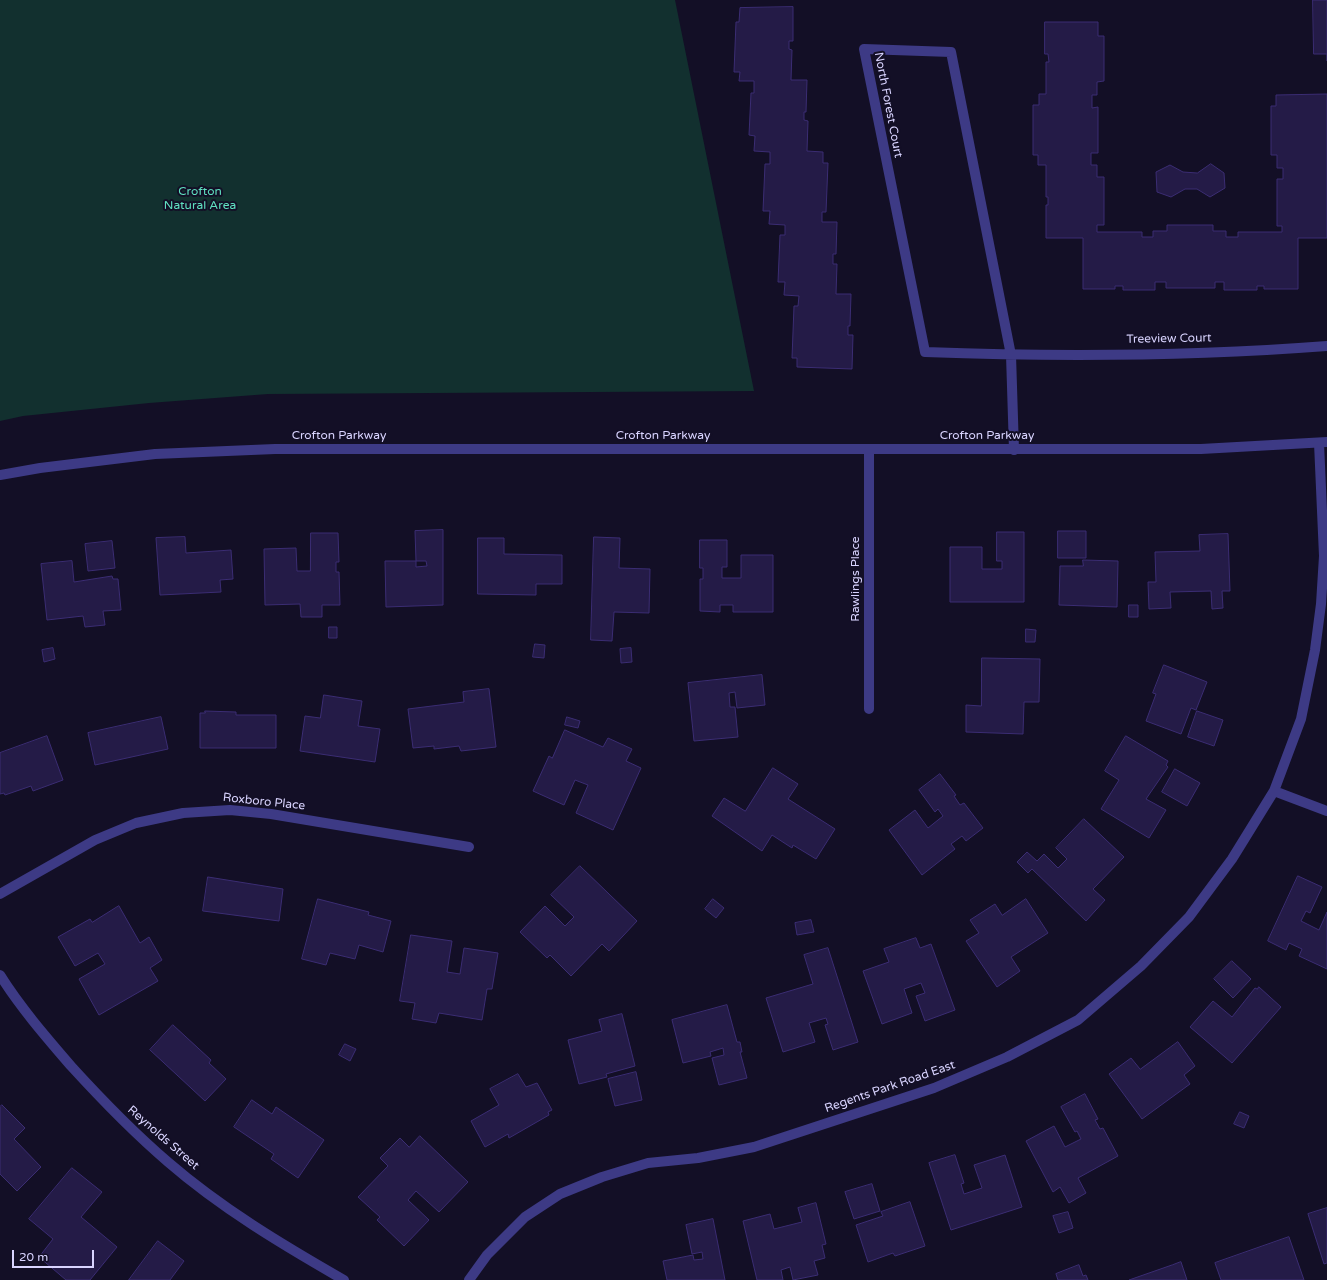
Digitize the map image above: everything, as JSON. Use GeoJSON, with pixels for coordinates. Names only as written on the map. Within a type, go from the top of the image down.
{"type":"FeatureCollection","features":[{"type":"Feature","properties":{"kind":"street","name":"North Forest Court"},"geometry":{"type":"LineString","coordinates":[[1011,355],[925,352],[864,49],[951,52],[1011,355],[1014,450]]}},
{"type":"Feature","properties":{"kind":"street","name":"Treeview Court"},"geometry":{"type":"LineString","coordinates":[[1011,355],[1260,351],[1327,346]]}},
{"type":"Feature","properties":{"kind":"street","name":"Crofton Parkway"},"geometry":{"type":"LineString","coordinates":[[0,475],[40,468],[155,454],[275,449],[1201,449],[1323,442]]}},
{"type":"Feature","properties":{"kind":"street","name":"Regents Park Road East"},"geometry":{"type":"LineString","coordinates":[[469,1280],[487,1256],[525,1217],[560,1194],[602,1177],[648,1163],[698,1158],[754,1147],[934,1088],[1007,1057],[1078,1020],[1141,966],[1189,917],[1232,859],[1274,791],[1301,719],[1316,650],[1321,604],[1324,556],[1323,442]]}},
{"type":"Feature","properties":{"kind":"street","name":"Rawlings Place"},"geometry":{"type":"LineString","coordinates":[[869,449],[869,709]]}},
{"type":"Feature","properties":{"kind":"street"},"geometry":{"type":"LineString","coordinates":[[1274,791],[1327,811]]}},
{"type":"Feature","properties":{"kind":"street","name":"Roxboro Place"},"geometry":{"type":"LineString","coordinates":[[0,894],[96,840],[136,823],[182,813],[230,810],[271,814],[469,847]]}},
{"type":"Feature","properties":{"kind":"street","name":"Reynolds Street"},"geometry":{"type":"LineString","coordinates":[[0,975],[52,1044],[106,1104],[169,1163],[234,1212],[297,1253],[344,1280]]}},
{"type":"Feature","properties":{"kind":"green space","name":"Crofton Natural Area"},"geometry":{"type":"Polygon","coordinates":[[[0,0],[675,0],[754,391],[268,394],[149,403],[23,416],[0,421],[0,0]]]}},
{"type":"Feature","properties":{"kind":"building"},"geometry":{"type":"Polygon","coordinates":[[[1313,0],[1327,0],[1327,54],[1314,54],[1313,0]]]}},
{"type":"Feature","properties":{"kind":"building"},"geometry":{"type":"Polygon","coordinates":[[[793,7],[793,41],[789,41],[789,49],[792,50],[791,80],[807,80],[806,112],[804,112],[804,120],[808,121],[807,151],[823,152],[823,163],[828,163],[826,212],[822,212],[822,222],[837,222],[836,254],[833,254],[833,264],[837,264],[836,294],[851,294],[850,326],[848,326],[848,335],[853,335],[852,369],[797,367],[797,358],[792,358],[794,306],[798,306],[799,296],[784,295],[785,282],[778,282],[780,235],[785,235],[785,225],[769,224],[770,211],[763,211],[765,164],[770,164],[770,152],[754,151],[755,136],[749,135],[751,93],[754,93],[754,81],[739,81],[740,72],[734,72],[736,22],[739,22],[740,8],[793,7]]]}},
{"type":"Feature","properties":{"kind":"building"},"geometry":{"type":"Polygon","coordinates":[[[1045,22],[1098,22],[1098,36],[1104,36],[1104,81],[1097,82],[1097,95],[1092,95],[1092,108],[1098,107],[1098,153],[1091,153],[1091,165],[1097,165],[1097,177],[1104,177],[1104,225],[1097,225],[1097,232],[1142,232],[1142,237],[1153,237],[1153,231],[1167,231],[1167,225],[1213,225],[1213,231],[1226,231],[1226,237],[1238,237],[1238,232],[1282,232],[1282,226],[1277,226],[1277,179],[1283,179],[1283,168],[1277,168],[1277,155],[1271,155],[1271,106],[1276,106],[1276,95],[1327,94],[1327,238],[1298,238],[1298,289],[1264,289],[1264,286],[1257,286],[1257,290],[1224,290],[1224,282],[1215,282],[1215,288],[1166,288],[1166,282],[1155,282],[1155,290],[1123,290],[1123,286],[1115,286],[1115,289],[1083,289],[1083,238],[1046,238],[1046,205],[1048,205],[1048,197],[1046,197],[1046,165],[1038,165],[1038,155],[1033,155],[1033,105],[1039,105],[1039,94],[1046,94],[1046,62],[1049,62],[1048,54],[1045,54],[1045,22]]]}},
{"type":"Feature","properties":{"kind":"building"},"geometry":{"type":"Polygon","coordinates":[[[1211,164],[1224,173],[1225,188],[1210,197],[1197,189],[1185,189],[1171,197],[1157,192],[1156,172],[1170,165],[1183,172],[1197,173],[1211,164]]]}},
{"type":"Feature","properties":{"kind":"building"},"geometry":{"type":"Polygon","coordinates":[[[443,530],[443,605],[386,607],[385,561],[416,561],[415,531],[443,530]],[[416,561],[416,567],[427,566],[426,561],[416,561]]]}},
{"type":"Feature","properties":{"kind":"building"},"geometry":{"type":"Polygon","coordinates":[[[1058,531],[1086,531],[1086,558],[1058,558],[1058,531]]]}},
{"type":"Feature","properties":{"kind":"building"},"geometry":{"type":"Polygon","coordinates":[[[997,532],[1024,532],[1024,602],[950,602],[950,547],[982,547],[982,569],[1002,569],[1002,561],[997,561],[997,532]]]}},
{"type":"Feature","properties":{"kind":"building"},"geometry":{"type":"Polygon","coordinates":[[[311,533],[338,533],[339,562],[336,562],[336,572],[339,572],[340,605],[322,605],[322,617],[301,617],[300,604],[265,605],[264,549],[296,548],[297,571],[310,571],[311,533]]]}},
{"type":"Feature","properties":{"kind":"building"},"geometry":{"type":"Polygon","coordinates":[[[1228,534],[1230,591],[1222,591],[1223,608],[1212,609],[1211,591],[1170,592],[1171,608],[1149,609],[1148,582],[1156,582],[1155,552],[1200,551],[1199,535],[1228,534]]]}},
{"type":"Feature","properties":{"kind":"building"},"geometry":{"type":"Polygon","coordinates":[[[185,537],[186,553],[231,550],[233,579],[220,580],[221,592],[160,595],[156,538],[185,537]]]}},
{"type":"Feature","properties":{"kind":"building"},"geometry":{"type":"Polygon","coordinates":[[[594,537],[620,538],[619,568],[650,569],[649,613],[614,612],[612,641],[591,640],[594,537]]]}},
{"type":"Feature","properties":{"kind":"building"},"geometry":{"type":"Polygon","coordinates":[[[478,538],[504,538],[504,554],[562,555],[562,584],[536,584],[536,595],[478,594],[478,538]]]}},
{"type":"Feature","properties":{"kind":"building"},"geometry":{"type":"Polygon","coordinates":[[[700,540],[727,540],[727,567],[722,567],[722,578],[741,578],[741,555],[773,555],[773,612],[733,612],[733,605],[720,605],[720,612],[700,611],[700,579],[703,579],[703,568],[700,568],[700,540]]]}},
{"type":"Feature","properties":{"kind":"building"},"geometry":{"type":"Polygon","coordinates":[[[112,541],[115,568],[88,571],[85,544],[112,541]]]}},
{"type":"Feature","properties":{"kind":"building"},"geometry":{"type":"Polygon","coordinates":[[[1083,560],[1118,561],[1117,607],[1059,605],[1060,566],[1083,566],[1083,560]]]}},
{"type":"Feature","properties":{"kind":"building"},"geometry":{"type":"Polygon","coordinates":[[[72,561],[74,582],[112,576],[113,579],[118,579],[121,610],[103,611],[105,625],[85,627],[83,616],[47,620],[41,564],[72,561]]]}},
{"type":"Feature","properties":{"kind":"building"},"geometry":{"type":"Polygon","coordinates":[[[1129,605],[1138,605],[1138,617],[1129,617],[1129,605]]]}},
{"type":"Feature","properties":{"kind":"building"},"geometry":{"type":"Polygon","coordinates":[[[329,627],[337,627],[337,638],[329,638],[329,627]]]}},
{"type":"Feature","properties":{"kind":"building"},"geometry":{"type":"Polygon","coordinates":[[[1026,629],[1036,630],[1035,642],[1026,642],[1026,629]]]}},
{"type":"Feature","properties":{"kind":"building"},"geometry":{"type":"Polygon","coordinates":[[[535,644],[545,645],[544,658],[533,657],[535,644]]]}},
{"type":"Feature","properties":{"kind":"building"},"geometry":{"type":"Polygon","coordinates":[[[53,648],[55,659],[44,662],[42,650],[53,648]]]}},
{"type":"Feature","properties":{"kind":"building"},"geometry":{"type":"Polygon","coordinates":[[[631,648],[632,662],[621,663],[620,649],[631,648]]]}},
{"type":"Feature","properties":{"kind":"building"},"geometry":{"type":"Polygon","coordinates":[[[982,658],[1040,659],[1039,702],[1024,702],[1023,734],[966,732],[966,705],[981,706],[982,658]]]}},
{"type":"Feature","properties":{"kind":"building"},"geometry":{"type":"Polygon","coordinates":[[[1164,665],[1207,682],[1196,710],[1191,708],[1181,734],[1146,721],[1156,694],[1153,693],[1164,665]]]}},
{"type":"Feature","properties":{"kind":"building"},"geometry":{"type":"Polygon","coordinates":[[[762,675],[765,705],[737,708],[735,692],[729,693],[730,707],[735,707],[738,737],[694,741],[688,683],[762,675]]]}},
{"type":"Feature","properties":{"kind":"building"},"geometry":{"type":"Polygon","coordinates":[[[489,689],[496,747],[461,751],[459,746],[434,749],[434,746],[413,748],[408,709],[464,702],[463,692],[489,689]]]}},
{"type":"Feature","properties":{"kind":"building"},"geometry":{"type":"Polygon","coordinates":[[[324,695],[362,701],[358,726],[380,729],[375,762],[300,751],[305,716],[320,718],[324,695]]]}},
{"type":"Feature","properties":{"kind":"building"},"geometry":{"type":"Polygon","coordinates":[[[205,711],[236,712],[236,715],[276,715],[276,748],[200,748],[200,713],[205,713],[205,711]]]}},
{"type":"Feature","properties":{"kind":"building"},"geometry":{"type":"Polygon","coordinates":[[[1197,711],[1223,720],[1214,746],[1188,737],[1197,711]]]}},
{"type":"Feature","properties":{"kind":"building"},"geometry":{"type":"Polygon","coordinates":[[[161,717],[168,749],[95,765],[88,733],[161,717]]]}},
{"type":"Feature","properties":{"kind":"building"},"geometry":{"type":"Polygon","coordinates":[[[567,717],[580,721],[578,728],[565,725],[567,717]]]}},
{"type":"Feature","properties":{"kind":"building"},"geometry":{"type":"Polygon","coordinates":[[[565,730],[603,747],[608,738],[632,749],[626,761],[641,768],[613,830],[576,813],[588,785],[575,780],[564,805],[533,791],[549,756],[552,758],[565,730]]]}},
{"type":"Feature","properties":{"kind":"building"},"geometry":{"type":"Polygon","coordinates":[[[47,736],[63,780],[33,791],[31,786],[5,795],[4,793],[0,794],[0,753],[47,736]]]}},
{"type":"Feature","properties":{"kind":"building"},"geometry":{"type":"Polygon","coordinates":[[[1126,736],[1168,761],[1166,765],[1168,767],[1146,799],[1166,810],[1149,838],[1101,809],[1119,780],[1105,771],[1126,736]]]}},
{"type":"Feature","properties":{"kind":"building"},"geometry":{"type":"Polygon","coordinates":[[[773,768],[798,784],[788,799],[835,829],[816,859],[793,845],[792,848],[772,835],[762,851],[712,816],[724,798],[745,811],[773,768]]]}},
{"type":"Feature","properties":{"kind":"building"},"geometry":{"type":"Polygon","coordinates":[[[1175,769],[1200,783],[1187,806],[1162,792],[1175,769]]]}},
{"type":"Feature","properties":{"kind":"building"},"geometry":{"type":"Polygon","coordinates":[[[940,774],[956,795],[954,796],[960,805],[964,803],[983,828],[966,841],[962,836],[951,844],[955,849],[922,875],[889,830],[915,810],[928,828],[943,816],[938,809],[935,812],[919,790],[940,774]]]}},
{"type":"Feature","properties":{"kind":"building"},"geometry":{"type":"Polygon","coordinates":[[[1084,819],[1124,857],[1093,889],[1105,900],[1086,921],[1032,869],[1028,873],[1017,862],[1027,852],[1037,861],[1044,854],[1058,868],[1067,859],[1056,848],[1084,819]]]}},
{"type":"Feature","properties":{"kind":"building"},"geometry":{"type":"Polygon","coordinates":[[[580,866],[637,921],[609,951],[602,944],[571,976],[550,955],[547,958],[520,932],[545,906],[565,926],[574,917],[551,895],[580,866]]]}},
{"type":"Feature","properties":{"kind":"building"},"geometry":{"type":"Polygon","coordinates":[[[1298,876],[1322,887],[1310,913],[1306,911],[1301,921],[1319,930],[1327,912],[1327,969],[1299,956],[1302,949],[1289,943],[1286,950],[1268,941],[1298,876]]]}},
{"type":"Feature","properties":{"kind":"building"},"geometry":{"type":"Polygon","coordinates":[[[208,877],[283,889],[279,921],[203,911],[208,877]]]}},
{"type":"Feature","properties":{"kind":"building"},"geometry":{"type":"Polygon","coordinates":[[[318,899],[369,912],[368,915],[391,921],[383,952],[359,945],[355,959],[330,953],[326,965],[302,959],[318,899]]]}},
{"type":"Feature","properties":{"kind":"building"},"geometry":{"type":"Polygon","coordinates":[[[713,899],[724,908],[716,918],[705,909],[713,899]]]}},
{"type":"Feature","properties":{"kind":"building"},"geometry":{"type":"Polygon","coordinates":[[[1026,899],[1048,933],[1011,957],[1020,971],[997,987],[966,941],[979,933],[970,920],[995,904],[1002,915],[1026,899]]]}},
{"type":"Feature","properties":{"kind":"building"},"geometry":{"type":"Polygon","coordinates":[[[119,906],[140,943],[149,937],[162,960],[150,968],[158,981],[99,1015],[79,979],[105,964],[98,953],[75,966],[58,937],[90,919],[92,922],[119,906]]]}},
{"type":"Feature","properties":{"kind":"building"},"geometry":{"type":"Polygon","coordinates":[[[811,920],[814,932],[797,935],[795,923],[811,920]]]}},
{"type":"Feature","properties":{"kind":"building"},"geometry":{"type":"Polygon","coordinates":[[[411,935],[452,941],[447,972],[460,974],[464,948],[498,953],[492,989],[487,989],[482,1020],[439,1013],[436,1023],[412,1019],[415,1003],[400,1001],[411,935]]]}},
{"type":"Feature","properties":{"kind":"building"},"geometry":{"type":"Polygon","coordinates":[[[916,938],[920,948],[931,944],[955,1010],[925,1021],[916,996],[925,993],[921,983],[904,989],[912,1013],[882,1024],[863,971],[889,962],[884,949],[916,938]]]}},
{"type":"Feature","properties":{"kind":"building"},"geometry":{"type":"Polygon","coordinates":[[[828,948],[858,1042],[833,1050],[825,1025],[828,1024],[826,1018],[809,1023],[815,1042],[783,1052],[766,998],[813,984],[804,955],[828,948]]]}},
{"type":"Feature","properties":{"kind":"building"},"geometry":{"type":"Polygon","coordinates":[[[1232,961],[1251,979],[1233,998],[1214,979],[1232,961]]]}},
{"type":"Feature","properties":{"kind":"building"},"geometry":{"type":"Polygon","coordinates":[[[1259,987],[1281,1007],[1232,1063],[1190,1027],[1213,1001],[1232,1017],[1255,988],[1257,989],[1259,987]]]}},
{"type":"Feature","properties":{"kind":"building"},"geometry":{"type":"Polygon","coordinates":[[[727,1005],[737,1042],[740,1042],[742,1052],[740,1052],[747,1078],[719,1085],[712,1058],[724,1055],[723,1048],[710,1052],[711,1056],[683,1063],[672,1020],[727,1005]]]}},
{"type":"Feature","properties":{"kind":"building"},"geometry":{"type":"Polygon","coordinates":[[[622,1014],[635,1066],[606,1074],[607,1077],[579,1084],[568,1040],[602,1031],[599,1020],[622,1014]]]}},
{"type":"Feature","properties":{"kind":"building"},"geometry":{"type":"Polygon","coordinates":[[[173,1025],[211,1060],[209,1063],[226,1079],[205,1101],[150,1050],[173,1025]]]}},
{"type":"Feature","properties":{"kind":"building"},"geometry":{"type":"Polygon","coordinates":[[[1178,1042],[1195,1066],[1184,1075],[1190,1084],[1142,1119],[1109,1074],[1131,1058],[1140,1069],[1178,1042]]]}},
{"type":"Feature","properties":{"kind":"building"},"geometry":{"type":"Polygon","coordinates":[[[345,1044],[356,1049],[350,1061],[339,1055],[345,1044]]]}},
{"type":"Feature","properties":{"kind":"building"},"geometry":{"type":"Polygon","coordinates":[[[636,1072],[642,1100],[615,1106],[608,1079],[636,1072]]]}},
{"type":"Feature","properties":{"kind":"building"},"geometry":{"type":"Polygon","coordinates":[[[518,1074],[526,1087],[537,1083],[552,1110],[548,1112],[549,1115],[509,1138],[508,1134],[485,1147],[471,1121],[499,1105],[490,1089],[518,1074]]]}},
{"type":"Feature","properties":{"kind":"building"},"geometry":{"type":"Polygon","coordinates":[[[1085,1094],[1098,1119],[1095,1120],[1100,1129],[1103,1128],[1118,1156],[1078,1178],[1086,1193],[1069,1203],[1060,1187],[1053,1192],[1026,1141],[1054,1126],[1065,1147],[1081,1139],[1077,1131],[1075,1132],[1061,1107],[1085,1094]]]}},
{"type":"Feature","properties":{"kind":"building"},"geometry":{"type":"Polygon","coordinates":[[[252,1100],[272,1114],[276,1107],[324,1140],[298,1178],[271,1159],[274,1154],[234,1127],[252,1100]]]}},
{"type":"Feature","properties":{"kind":"building"},"geometry":{"type":"Polygon","coordinates":[[[2,1105],[25,1128],[14,1139],[41,1167],[17,1191],[0,1174],[0,1107],[2,1105]]]}},
{"type":"Feature","properties":{"kind":"building"},"geometry":{"type":"Polygon","coordinates":[[[1240,1112],[1249,1116],[1244,1128],[1234,1124],[1240,1112]]]}},
{"type":"Feature","properties":{"kind":"building"},"geometry":{"type":"Polygon","coordinates":[[[420,1136],[468,1182],[439,1212],[416,1191],[408,1200],[429,1220],[404,1246],[377,1220],[380,1217],[358,1197],[388,1166],[380,1158],[400,1138],[409,1147],[420,1136]]]}},
{"type":"Feature","properties":{"kind":"building"},"geometry":{"type":"Polygon","coordinates":[[[955,1155],[964,1183],[961,1184],[964,1194],[982,1188],[974,1165],[1005,1155],[1022,1207],[951,1230],[929,1163],[955,1155]]]}},
{"type":"Feature","properties":{"kind":"building"},"geometry":{"type":"Polygon","coordinates":[[[72,1168],[102,1192],[81,1217],[117,1247],[90,1280],[66,1280],[39,1257],[53,1239],[29,1219],[72,1168]]]}},
{"type":"Feature","properties":{"kind":"building"},"geometry":{"type":"Polygon","coordinates":[[[872,1184],[880,1211],[854,1219],[845,1192],[872,1184]]]}},
{"type":"Feature","properties":{"kind":"building"},"geometry":{"type":"Polygon","coordinates":[[[910,1202],[925,1246],[895,1256],[893,1253],[868,1262],[856,1225],[883,1216],[881,1212],[910,1202]]]}},
{"type":"Feature","properties":{"kind":"building"},"geometry":{"type":"Polygon","coordinates":[[[816,1203],[826,1244],[822,1245],[825,1258],[814,1261],[818,1275],[793,1280],[790,1267],[781,1270],[783,1280],[757,1280],[743,1221],[770,1214],[774,1229],[802,1222],[798,1208],[816,1203]]]}},
{"type":"Feature","properties":{"kind":"building"},"geometry":{"type":"Polygon","coordinates":[[[1327,1208],[1327,1263],[1324,1264],[1308,1214],[1327,1208]]]}},
{"type":"Feature","properties":{"kind":"building"},"geometry":{"type":"Polygon","coordinates":[[[1068,1212],[1073,1228],[1059,1233],[1053,1216],[1068,1212]]]}},
{"type":"Feature","properties":{"kind":"building"},"geometry":{"type":"Polygon","coordinates":[[[713,1219],[725,1280],[667,1280],[663,1261],[693,1255],[694,1260],[703,1259],[702,1252],[692,1254],[686,1225],[713,1219]]]}},
{"type":"Feature","properties":{"kind":"building"},"geometry":{"type":"Polygon","coordinates":[[[1289,1237],[1304,1280],[1221,1280],[1215,1263],[1289,1237]]]}},
{"type":"Feature","properties":{"kind":"building"},"geometry":{"type":"Polygon","coordinates":[[[158,1241],[184,1261],[170,1280],[129,1280],[158,1241]]]}},
{"type":"Feature","properties":{"kind":"building"},"geometry":{"type":"Polygon","coordinates":[[[1181,1262],[1187,1280],[1129,1280],[1172,1265],[1181,1262]]]}},
{"type":"Feature","properties":{"kind":"building"},"geometry":{"type":"Polygon","coordinates":[[[1079,1265],[1083,1276],[1086,1275],[1088,1280],[1058,1280],[1056,1274],[1079,1265]]]}}]}
